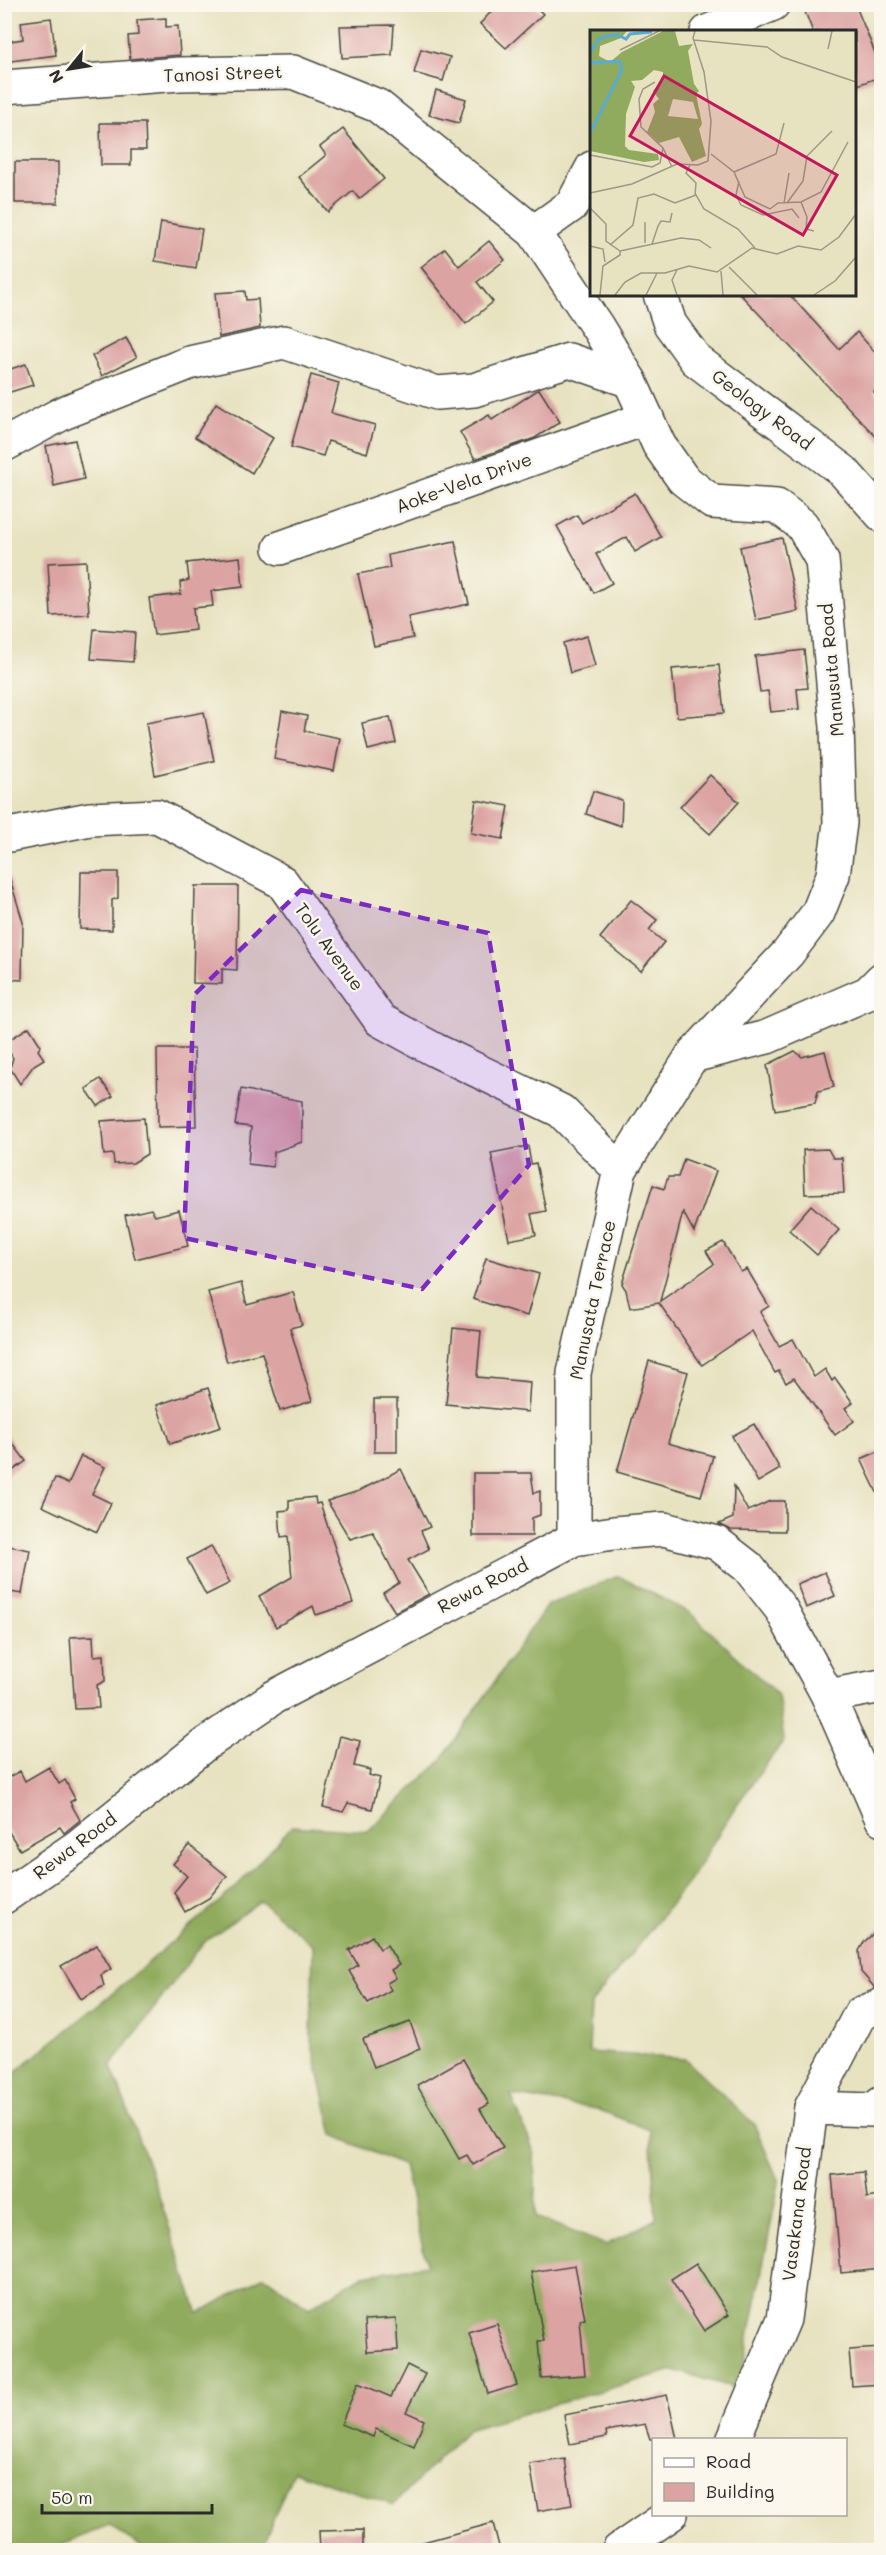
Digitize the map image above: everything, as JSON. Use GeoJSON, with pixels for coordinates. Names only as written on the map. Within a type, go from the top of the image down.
{"type":"FeatureCollection","features":[{"type":"Feature","properties":{"kind":"street"},"geometry":{"type":"LineString","coordinates":[[712,30],[773,4]]}},
{"type":"Feature","properties":{"kind":"street","name":"Tanosi Street"},"geometry":{"type":"LineString","coordinates":[[4,87],[180,74],[293,72],[378,106],[534,232]]}},
{"type":"Feature","properties":{"kind":"street"},"geometry":{"type":"LineString","coordinates":[[534,232],[572,205],[590,172]]}},
{"type":"Feature","properties":{"kind":"street","name":"Manusuta Road"},"geometry":{"type":"LineString","coordinates":[[534,232],[598,328],[630,381],[659,445],[683,479],[712,502],[777,506],[802,525],[822,560],[834,681],[840,823],[833,875],[818,913],[788,953],[692,1056],[620,1170]]}},
{"type":"Feature","properties":{"kind":"street","name":"Geology Road"},"geometry":{"type":"LineString","coordinates":[[661,296],[670,324],[696,360],[843,471],[882,514]]}},
{"type":"Feature","properties":{"kind":"street"},"geometry":{"type":"LineString","coordinates":[[4,446],[63,413],[189,363],[284,342],[437,393],[474,390],[569,360],[630,381]]}},
{"type":"Feature","properties":{"kind":"street","name":"Aoke-Vela Drive"},"geometry":{"type":"LineString","coordinates":[[280,548],[647,418]]}},
{"type":"Feature","properties":{"kind":"street","name":"Tolu Avenue"},"geometry":{"type":"LineString","coordinates":[[4,836],[90,819],[157,816],[282,882],[381,1020],[435,1050],[561,1111],[620,1170]]}},
{"type":"Feature","properties":{"kind":"street"},"geometry":{"type":"LineString","coordinates":[[692,1056],[767,1037],[868,993],[882,978]]}},
{"type":"Feature","properties":{"kind":"street","name":"Manusata Terrace"},"geometry":{"type":"LineString","coordinates":[[574,1539],[574,1373],[620,1170]]}},
{"type":"Feature","properties":{"kind":"street","name":"Rewa Road"},"geometry":{"type":"LineString","coordinates":[[4,1897],[78,1846],[204,1745],[274,1697],[574,1539],[614,1533],[664,1529],[717,1543],[748,1567],[781,1609],[828,1696],[882,1818]]}},
{"type":"Feature","properties":{"kind":"street"},"geometry":{"type":"LineString","coordinates":[[828,1696],[882,1686]]}},
{"type":"Feature","properties":{"kind":"street","name":"Vasakana Road"},"geometry":{"type":"LineString","coordinates":[[733,2438],[784,2319],[811,2108],[860,2014],[882,2005]]}},
{"type":"Feature","properties":{"kind":"street"},"geometry":{"type":"LineString","coordinates":[[811,2108],[873,2110],[882,2103]]}},
{"type":"Feature","properties":{"kind":"street"},"geometry":{"type":"LineString","coordinates":[[618,2550],[668,2516]]}},
{"type":"Feature","properties":{"kind":"highlighted area"},"geometry":{"type":"Polygon","coordinates":[[[301,890],[488,933],[529,1165],[422,1289],[184,1238],[194,995],[301,890]]]}},
{"type":"Feature","properties":{"kind":"green space"},"geometry":{"type":"Polygon","coordinates":[[[618,1576],[689,1612],[778,1695],[784,1740],[735,1807],[690,1880],[591,2004],[589,2052],[685,2059],[754,2124],[779,2182],[739,2389],[673,2370],[467,2430],[393,2505],[293,2471],[261,2550],[144,2550],[110,2525],[47,2550],[5,2550],[5,2080],[107,1998],[235,1888],[292,1826],[368,1831],[440,1762],[547,1605],[618,1576]],[[260,1901],[202,1944],[111,2066],[153,2178],[198,2314],[264,2276],[309,2308],[364,2275],[427,2265],[404,2166],[333,2135],[311,2041],[313,1945],[260,1901]],[[511,2095],[534,2152],[536,2217],[606,2245],[656,2219],[650,2130],[597,2109],[511,2095]]]}},
{"type":"Feature","properties":{"kind":"building"},"geometry":{"type":"Polygon","coordinates":[[[498,4],[533,4],[543,14],[506,48],[480,24],[498,4]]]}},
{"type":"Feature","properties":{"kind":"building"},"geometry":{"type":"Polygon","coordinates":[[[802,4],[855,4],[882,70],[882,76],[856,86],[856,30],[812,30],[802,4]]]}},
{"type":"Feature","properties":{"kind":"building"},"geometry":{"type":"Polygon","coordinates":[[[51,18],[56,55],[4,62],[4,42],[23,39],[21,22],[51,18]]]}},
{"type":"Feature","properties":{"kind":"building"},"geometry":{"type":"Polygon","coordinates":[[[166,18],[166,27],[178,26],[180,55],[130,59],[128,36],[138,35],[137,20],[166,18]]]}},
{"type":"Feature","properties":{"kind":"building"},"geometry":{"type":"Polygon","coordinates":[[[394,25],[392,55],[342,58],[340,26],[394,25]]]}},
{"type":"Feature","properties":{"kind":"building"},"geometry":{"type":"Polygon","coordinates":[[[421,49],[450,57],[443,81],[414,73],[421,49]]]}},
{"type":"Feature","properties":{"kind":"building"},"geometry":{"type":"Polygon","coordinates":[[[436,90],[466,99],[459,123],[429,115],[436,90]]]}},
{"type":"Feature","properties":{"kind":"building"},"geometry":{"type":"Polygon","coordinates":[[[100,123],[145,123],[146,150],[131,150],[131,165],[101,165],[100,123]]]}},
{"type":"Feature","properties":{"kind":"building"},"geometry":{"type":"Polygon","coordinates":[[[343,129],[384,179],[359,199],[353,191],[328,212],[299,177],[326,155],[320,147],[343,129]]]}},
{"type":"Feature","properties":{"kind":"building"},"geometry":{"type":"Polygon","coordinates":[[[15,162],[58,162],[58,203],[15,203],[15,162]]]}},
{"type":"Feature","properties":{"kind":"building"},"geometry":{"type":"Polygon","coordinates":[[[161,222],[202,229],[196,268],[155,261],[161,222]]]}},
{"type":"Feature","properties":{"kind":"building"},"geometry":{"type":"Polygon","coordinates":[[[489,241],[505,260],[477,282],[493,302],[466,324],[421,267],[445,248],[459,266],[489,241]]]}},
{"type":"Feature","properties":{"kind":"building"},"geometry":{"type":"Polygon","coordinates":[[[245,291],[246,300],[258,299],[260,328],[219,337],[215,293],[245,291]]]}},
{"type":"Feature","properties":{"kind":"building"},"geometry":{"type":"Polygon","coordinates":[[[742,296],[791,296],[839,349],[857,332],[882,360],[882,385],[874,392],[882,401],[882,443],[742,296]]]}},
{"type":"Feature","properties":{"kind":"building"},"geometry":{"type":"Polygon","coordinates":[[[126,338],[137,357],[102,376],[92,356],[126,338]]]}},
{"type":"Feature","properties":{"kind":"building"},"geometry":{"type":"Polygon","coordinates":[[[26,364],[33,385],[4,394],[4,371],[26,364]]]}},
{"type":"Feature","properties":{"kind":"building"},"geometry":{"type":"Polygon","coordinates":[[[311,375],[339,383],[331,413],[375,425],[367,453],[328,441],[323,456],[291,447],[311,375]]]}},
{"type":"Feature","properties":{"kind":"building"},"geometry":{"type":"Polygon","coordinates":[[[539,389],[560,422],[535,438],[475,459],[460,432],[489,415],[492,420],[539,389]]]}},
{"type":"Feature","properties":{"kind":"building"},"geometry":{"type":"Polygon","coordinates":[[[216,403],[273,438],[252,473],[195,437],[216,403]]]}},
{"type":"Feature","properties":{"kind":"building"},"geometry":{"type":"Polygon","coordinates":[[[75,440],[84,479],[54,486],[46,446],[75,440]]]}},
{"type":"Feature","properties":{"kind":"building"},"geometry":{"type":"Polygon","coordinates":[[[635,493],[661,537],[635,552],[627,537],[596,554],[612,583],[594,593],[557,526],[577,515],[582,523],[635,493]]]}},
{"type":"Feature","properties":{"kind":"building"},"geometry":{"type":"Polygon","coordinates":[[[782,538],[798,611],[756,620],[740,547],[782,538]]]}},
{"type":"Feature","properties":{"kind":"building"},"geometry":{"type":"Polygon","coordinates":[[[455,541],[469,604],[408,617],[413,638],[374,646],[358,574],[390,568],[388,555],[455,541]]]}},
{"type":"Feature","properties":{"kind":"building"},"geometry":{"type":"Polygon","coordinates":[[[240,557],[243,587],[211,591],[213,606],[193,608],[195,630],[154,635],[149,598],[181,594],[180,582],[189,580],[187,563],[240,557]]]}},
{"type":"Feature","properties":{"kind":"building"},"geometry":{"type":"Polygon","coordinates":[[[86,561],[89,614],[51,616],[48,563],[86,561]]]}},
{"type":"Feature","properties":{"kind":"building"},"geometry":{"type":"Polygon","coordinates":[[[94,629],[135,632],[133,662],[91,659],[94,629]]]}},
{"type":"Feature","properties":{"kind":"building"},"geometry":{"type":"Polygon","coordinates":[[[587,636],[595,666],[570,673],[563,643],[587,636]]]}},
{"type":"Feature","properties":{"kind":"building"},"geometry":{"type":"Polygon","coordinates":[[[804,650],[808,688],[797,689],[799,709],[771,712],[768,691],[760,692],[755,656],[804,650]]]}},
{"type":"Feature","properties":{"kind":"building"},"geometry":{"type":"Polygon","coordinates":[[[719,665],[724,713],[677,717],[672,669],[719,665]]]}},
{"type":"Feature","properties":{"kind":"building"},"geometry":{"type":"Polygon","coordinates":[[[282,711],[307,716],[304,731],[340,738],[334,771],[274,759],[282,711]]]}},
{"type":"Feature","properties":{"kind":"building"},"geometry":{"type":"Polygon","coordinates":[[[204,712],[214,761],[155,775],[146,723],[204,712]]]}},
{"type":"Feature","properties":{"kind":"building"},"geometry":{"type":"Polygon","coordinates":[[[390,717],[396,743],[368,750],[362,723],[390,717]]]}},
{"type":"Feature","properties":{"kind":"building"},"geometry":{"type":"Polygon","coordinates":[[[710,775],[739,802],[710,834],[680,807],[710,775]]]}},
{"type":"Feature","properties":{"kind":"building"},"geometry":{"type":"Polygon","coordinates":[[[593,791],[622,800],[621,826],[586,814],[593,791]]]}},
{"type":"Feature","properties":{"kind":"building"},"geometry":{"type":"Polygon","coordinates":[[[476,800],[509,806],[503,839],[471,833],[476,800]]]}},
{"type":"Feature","properties":{"kind":"building"},"geometry":{"type":"Polygon","coordinates":[[[81,872],[118,872],[118,898],[112,900],[112,930],[80,929],[81,872]]]}},
{"type":"Feature","properties":{"kind":"building"},"geometry":{"type":"Polygon","coordinates":[[[9,876],[23,922],[22,980],[4,979],[4,877],[9,876]]]}},
{"type":"Feature","properties":{"kind":"building"},"geometry":{"type":"Polygon","coordinates":[[[195,886],[238,886],[237,970],[222,969],[222,984],[193,983],[195,886]]]}},
{"type":"Feature","properties":{"kind":"building"},"geometry":{"type":"Polygon","coordinates":[[[631,900],[657,920],[649,930],[664,942],[641,971],[600,938],[631,900]]]}},
{"type":"Feature","properties":{"kind":"building"},"geometry":{"type":"Polygon","coordinates":[[[29,1027],[41,1046],[38,1050],[44,1059],[34,1065],[20,1084],[10,1068],[13,1058],[4,1043],[29,1027]]]}},
{"type":"Feature","properties":{"kind":"building"},"geometry":{"type":"Polygon","coordinates":[[[157,1049],[194,1049],[196,1126],[158,1127],[157,1049]]]}},
{"type":"Feature","properties":{"kind":"building"},"geometry":{"type":"Polygon","coordinates":[[[795,1051],[802,1057],[825,1051],[834,1087],[818,1091],[815,1103],[775,1110],[767,1065],[795,1051]]]}},
{"type":"Feature","properties":{"kind":"building"},"geometry":{"type":"Polygon","coordinates":[[[100,1079],[113,1096],[98,1106],[86,1089],[100,1079]]]}},
{"type":"Feature","properties":{"kind":"building"},"geometry":{"type":"Polygon","coordinates":[[[241,1089],[302,1101],[302,1142],[274,1152],[273,1167],[248,1164],[251,1127],[235,1125],[241,1089]]]}},
{"type":"Feature","properties":{"kind":"building"},"geometry":{"type":"Polygon","coordinates":[[[144,1118],[147,1154],[133,1163],[114,1164],[113,1154],[104,1155],[101,1121],[144,1118]]]}},
{"type":"Feature","properties":{"kind":"building"},"geometry":{"type":"Polygon","coordinates":[[[528,1146],[531,1164],[536,1163],[546,1211],[531,1214],[536,1235],[509,1240],[491,1153],[528,1146]]]}},
{"type":"Feature","properties":{"kind":"building"},"geometry":{"type":"Polygon","coordinates":[[[828,1149],[833,1158],[842,1158],[844,1193],[805,1194],[803,1150],[828,1149]]]}},
{"type":"Feature","properties":{"kind":"building"},"geometry":{"type":"Polygon","coordinates":[[[684,1159],[716,1171],[694,1232],[683,1212],[660,1301],[714,1264],[706,1251],[723,1242],[741,1272],[747,1269],[769,1306],[760,1312],[779,1346],[793,1339],[814,1377],[825,1369],[832,1381],[835,1378],[853,1403],[845,1408],[854,1421],[835,1435],[794,1378],[786,1383],[779,1371],[775,1373],[752,1331],[702,1365],[659,1303],[630,1308],[626,1290],[622,1284],[653,1185],[664,1189],[668,1177],[678,1177],[684,1159]]]}},
{"type":"Feature","properties":{"kind":"building"},"geometry":{"type":"Polygon","coordinates":[[[811,1205],[839,1230],[817,1255],[789,1230],[811,1205]]]}},
{"type":"Feature","properties":{"kind":"building"},"geometry":{"type":"Polygon","coordinates":[[[151,1209],[155,1216],[179,1210],[188,1246],[135,1259],[125,1215],[151,1209]]]}},
{"type":"Feature","properties":{"kind":"building"},"geometry":{"type":"Polygon","coordinates":[[[486,1258],[539,1274],[527,1316],[473,1299],[486,1258]]]}},
{"type":"Feature","properties":{"kind":"building"},"geometry":{"type":"Polygon","coordinates":[[[241,1283],[247,1305],[293,1292],[302,1325],[290,1328],[312,1401],[280,1411],[262,1353],[227,1362],[208,1292],[241,1283]]]}},
{"type":"Feature","properties":{"kind":"building"},"geometry":{"type":"Polygon","coordinates":[[[453,1328],[481,1331],[477,1377],[530,1382],[528,1412],[446,1404],[453,1328]]]}},
{"type":"Feature","properties":{"kind":"building"},"geometry":{"type":"Polygon","coordinates":[[[649,1361],[688,1372],[668,1443],[713,1456],[701,1496],[617,1472],[649,1361]]]}},
{"type":"Feature","properties":{"kind":"building"},"geometry":{"type":"Polygon","coordinates":[[[208,1388],[221,1427],[170,1444],[157,1405],[208,1388]]]}},
{"type":"Feature","properties":{"kind":"building"},"geometry":{"type":"Polygon","coordinates":[[[374,1399],[397,1399],[397,1452],[374,1452],[374,1399]]]}},
{"type":"Feature","properties":{"kind":"building"},"geometry":{"type":"Polygon","coordinates":[[[754,1424],[780,1469],[758,1482],[732,1436],[754,1424]]]}},
{"type":"Feature","properties":{"kind":"building"},"geometry":{"type":"Polygon","coordinates":[[[4,1432],[26,1461],[4,1477],[4,1432]]]}},
{"type":"Feature","properties":{"kind":"building"},"geometry":{"type":"Polygon","coordinates":[[[882,1450],[882,1503],[861,1459],[882,1450]]]}},
{"type":"Feature","properties":{"kind":"building"},"geometry":{"type":"Polygon","coordinates":[[[81,1456],[105,1467],[92,1494],[111,1503],[97,1532],[42,1506],[55,1478],[68,1484],[81,1456]]]}},
{"type":"Feature","properties":{"kind":"building"},"geometry":{"type":"Polygon","coordinates":[[[401,1469],[430,1527],[421,1531],[429,1549],[408,1560],[429,1594],[395,1612],[383,1593],[399,1583],[373,1532],[350,1539],[327,1501],[359,1491],[401,1469]]]}},
{"type":"Feature","properties":{"kind":"building"},"geometry":{"type":"Polygon","coordinates":[[[473,1473],[531,1473],[534,1493],[540,1491],[540,1515],[532,1518],[532,1536],[473,1536],[473,1473]]]}},
{"type":"Feature","properties":{"kind":"building"},"geometry":{"type":"Polygon","coordinates":[[[734,1486],[748,1511],[770,1501],[785,1501],[785,1531],[731,1530],[719,1524],[733,1518],[734,1486]]]}},
{"type":"Feature","properties":{"kind":"building"},"geometry":{"type":"Polygon","coordinates":[[[315,1497],[316,1504],[320,1503],[353,1603],[316,1615],[313,1606],[276,1627],[259,1596],[292,1577],[288,1536],[281,1537],[279,1511],[289,1510],[289,1500],[315,1497]]]}},
{"type":"Feature","properties":{"kind":"building"},"geometry":{"type":"Polygon","coordinates":[[[4,1545],[30,1550],[22,1594],[4,1591],[4,1545]]]}},
{"type":"Feature","properties":{"kind":"building"},"geometry":{"type":"Polygon","coordinates":[[[211,1546],[230,1583],[206,1595],[187,1559],[211,1546]]]}},
{"type":"Feature","properties":{"kind":"building"},"geometry":{"type":"Polygon","coordinates":[[[825,1572],[835,1596],[806,1608],[797,1584],[825,1572]]]}},
{"type":"Feature","properties":{"kind":"building"},"geometry":{"type":"Polygon","coordinates":[[[93,1636],[94,1656],[104,1655],[105,1681],[97,1685],[99,1708],[75,1709],[70,1637],[93,1636]]]}},
{"type":"Feature","properties":{"kind":"building"},"geometry":{"type":"Polygon","coordinates":[[[340,1736],[360,1741],[354,1766],[370,1770],[369,1775],[380,1778],[372,1809],[348,1803],[343,1812],[323,1807],[340,1736]]]}},
{"type":"Feature","properties":{"kind":"building"},"geometry":{"type":"Polygon","coordinates":[[[49,1767],[59,1784],[65,1780],[75,1799],[70,1802],[80,1820],[64,1833],[60,1827],[20,1850],[4,1824],[4,1780],[20,1771],[25,1781],[49,1767]]]}},
{"type":"Feature","properties":{"kind":"building"},"geometry":{"type":"Polygon","coordinates":[[[189,1845],[227,1876],[209,1898],[185,1912],[174,1892],[187,1876],[173,1864],[189,1845]]]}},
{"type":"Feature","properties":{"kind":"building"},"geometry":{"type":"Polygon","coordinates":[[[882,1926],[882,1987],[875,1988],[861,1972],[859,1951],[864,1942],[882,1926]]]}},
{"type":"Feature","properties":{"kind":"building"},"geometry":{"type":"Polygon","coordinates":[[[372,1936],[380,1949],[387,1945],[399,1965],[391,1970],[396,1978],[387,1983],[391,1990],[368,2003],[349,1971],[358,1965],[349,1950],[372,1936]]]}},
{"type":"Feature","properties":{"kind":"building"},"geometry":{"type":"Polygon","coordinates":[[[97,1945],[111,1969],[101,1975],[104,1986],[81,1999],[61,1966],[97,1945]]]}},
{"type":"Feature","properties":{"kind":"building"},"geometry":{"type":"Polygon","coordinates":[[[410,2022],[420,2049],[374,2067],[363,2039],[410,2022]]]}},
{"type":"Feature","properties":{"kind":"building"},"geometry":{"type":"Polygon","coordinates":[[[463,2059],[489,2104],[480,2109],[503,2148],[473,2165],[467,2155],[459,2159],[417,2085],[463,2059]]]}},
{"type":"Feature","properties":{"kind":"building"},"geometry":{"type":"Polygon","coordinates":[[[864,2172],[867,2198],[879,2196],[882,2269],[841,2273],[832,2175],[864,2172]]]}},
{"type":"Feature","properties":{"kind":"building"},"geometry":{"type":"Polygon","coordinates":[[[696,2263],[729,2315],[704,2331],[671,2279],[696,2263]]]}},
{"type":"Feature","properties":{"kind":"building"},"geometry":{"type":"Polygon","coordinates":[[[575,2265],[585,2319],[580,2320],[585,2375],[541,2378],[538,2341],[544,2341],[531,2272],[575,2265]]]}},
{"type":"Feature","properties":{"kind":"building"},"geometry":{"type":"Polygon","coordinates":[[[396,2318],[398,2350],[367,2352],[365,2320],[396,2318]]]}},
{"type":"Feature","properties":{"kind":"building"},"geometry":{"type":"Polygon","coordinates":[[[497,2324],[517,2385],[488,2394],[469,2333],[497,2324]]]}},
{"type":"Feature","properties":{"kind":"building"},"geometry":{"type":"Polygon","coordinates":[[[882,2348],[882,2384],[852,2386],[849,2350],[882,2348]]]}},
{"type":"Feature","properties":{"kind":"building"},"geometry":{"type":"Polygon","coordinates":[[[407,2365],[425,2374],[406,2412],[424,2420],[414,2446],[376,2429],[373,2437],[341,2424],[358,2383],[391,2397],[407,2365]]]}},
{"type":"Feature","properties":{"kind":"building"},"geometry":{"type":"Polygon","coordinates":[[[667,2395],[677,2438],[650,2439],[645,2424],[606,2431],[607,2437],[570,2444],[564,2415],[667,2395]]]}},
{"type":"Feature","properties":{"kind":"building"},"geometry":{"type":"Polygon","coordinates":[[[565,2459],[572,2505],[538,2511],[530,2464],[565,2459]]]}},
{"type":"Feature","properties":{"kind":"building"},"geometry":{"type":"Polygon","coordinates":[[[493,2523],[500,2550],[413,2550],[412,2545],[493,2523]]]}},
{"type":"Feature","properties":{"kind":"building"},"geometry":{"type":"Polygon","coordinates":[[[363,2530],[363,2550],[320,2550],[319,2531],[363,2530]]]}}]}
